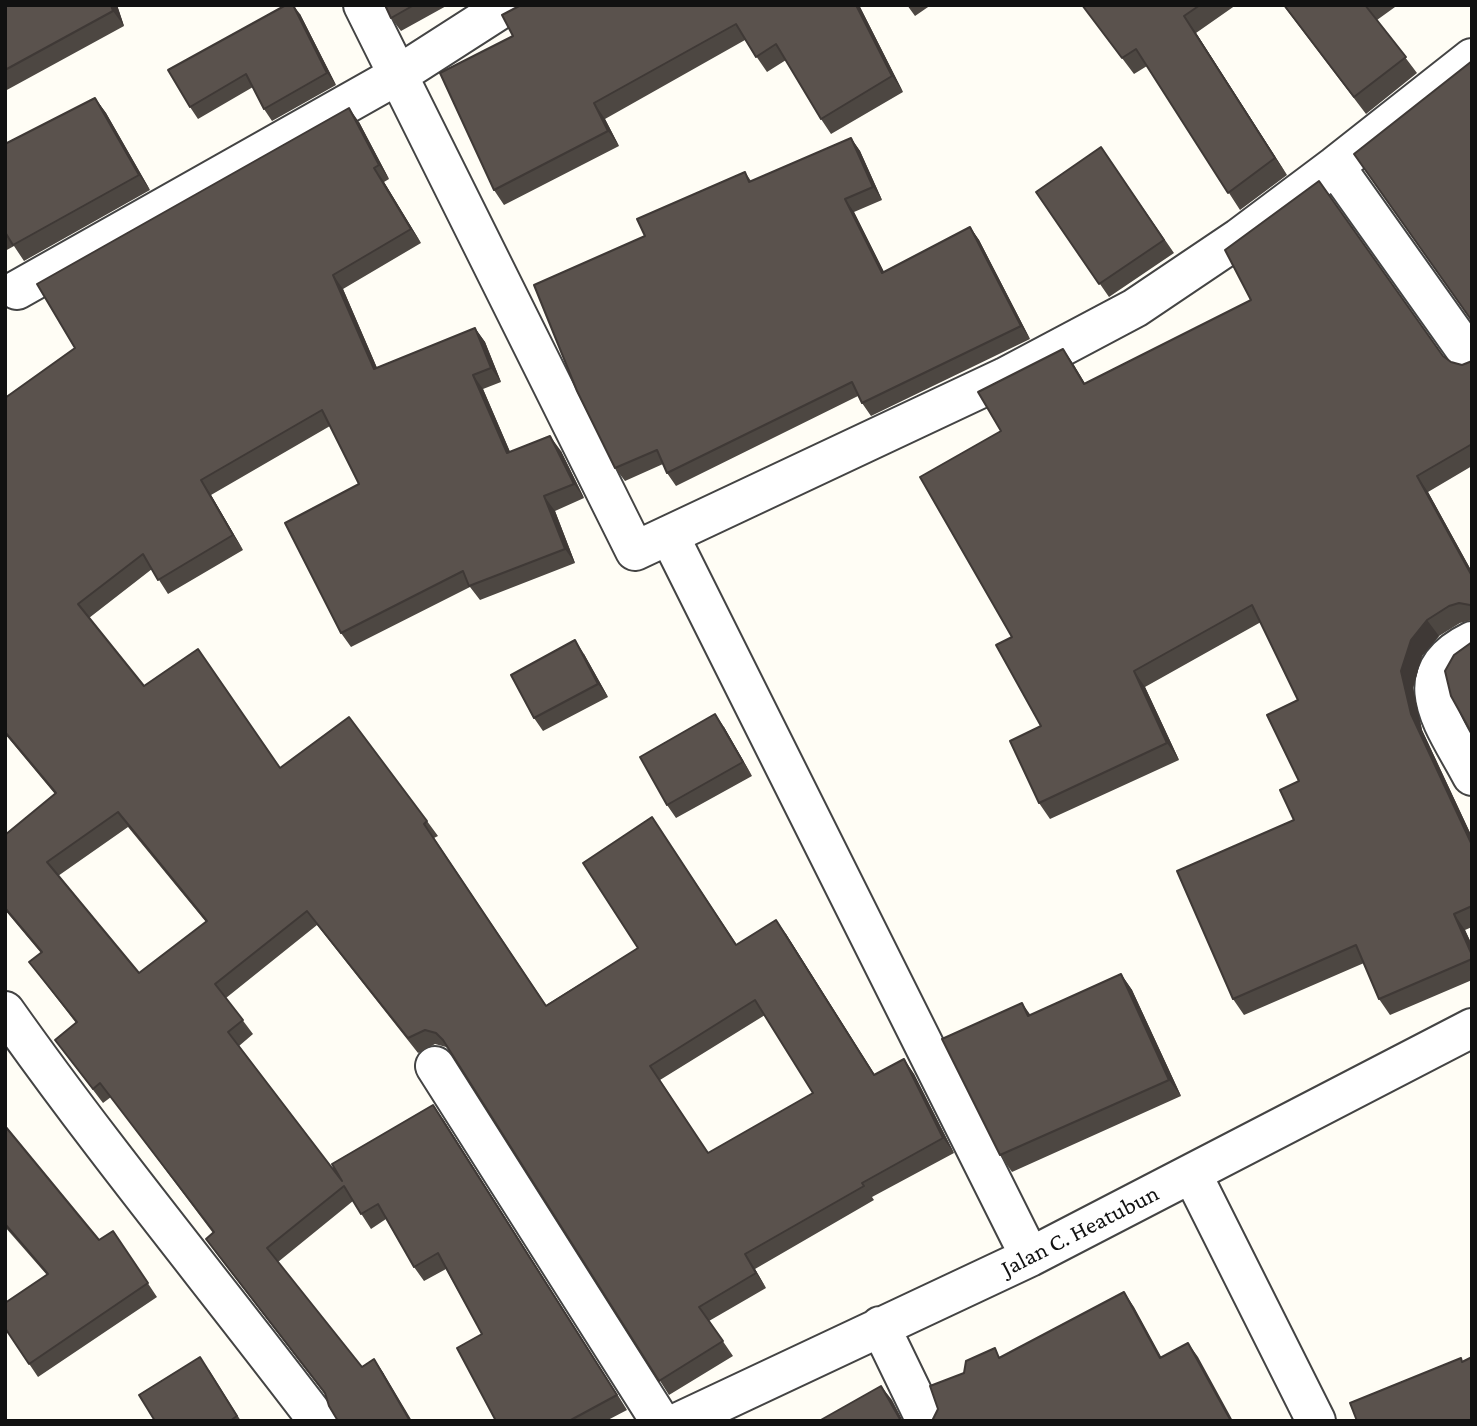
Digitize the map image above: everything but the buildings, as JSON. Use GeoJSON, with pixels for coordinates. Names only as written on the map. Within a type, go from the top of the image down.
{"type":"FeatureCollection","features":[{"type":"Feature","properties":{"kind":"street"},"geometry":{"type":"LineString","coordinates":[[363,5],[635,551],[1005,377],[1135,308],[1239,238],[1472,58]]}},
{"type":"Feature","properties":{"kind":"street"},"geometry":{"type":"LineString","coordinates":[[17,290],[398,75],[507,5]]}},
{"type":"Feature","properties":{"kind":"street"},"geometry":{"type":"LineString","coordinates":[[1335,166],[1472,359]]}},
{"type":"Feature","properties":{"kind":"street"},"geometry":{"type":"LineString","coordinates":[[669,535],[1030,1257]]}},
{"type":"Feature","properties":{"kind":"street"},"geometry":{"type":"LineString","coordinates":[[1472,640],[1456,648],[1440,662],[1432,689],[1438,710],[1472,776]]}},
{"type":"Feature","properties":{"kind":"street"},"geometry":{"type":"LineString","coordinates":[[5,1011],[81,1118],[197,1261],[318,1421]]}},
{"type":"Feature","properties":{"kind":"street","name":"Jalan C. Heatubun"},"geometry":{"type":"LineString","coordinates":[[681,1421],[1030,1257],[1472,1028]]}},
{"type":"Feature","properties":{"kind":"street"},"geometry":{"type":"LineString","coordinates":[[435,1066],[660,1421]]}},
{"type":"Feature","properties":{"kind":"street"},"geometry":{"type":"LineString","coordinates":[[1192,1174],[1316,1421]]}},
{"type":"Feature","properties":{"kind":"street"},"geometry":{"type":"LineString","coordinates":[[880,1326],[926,1421]]}}]}
